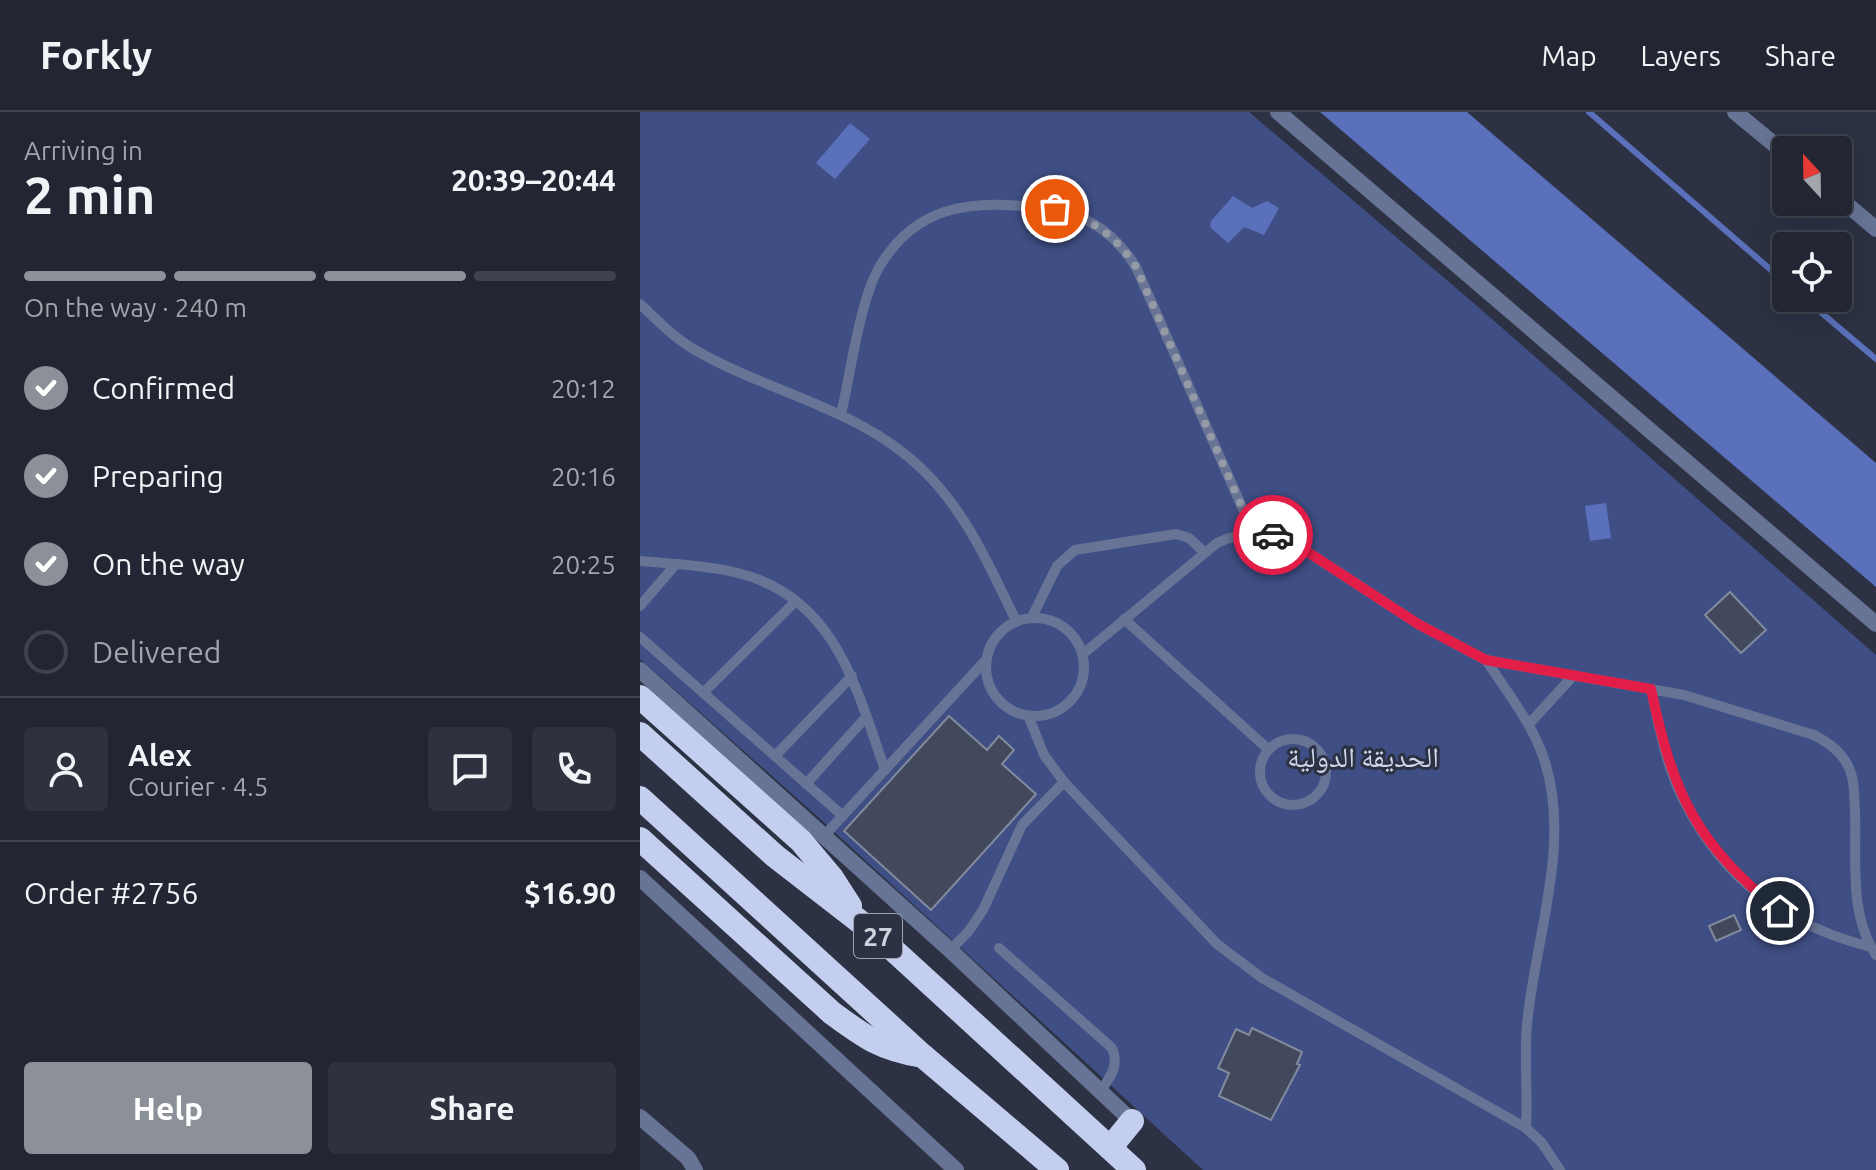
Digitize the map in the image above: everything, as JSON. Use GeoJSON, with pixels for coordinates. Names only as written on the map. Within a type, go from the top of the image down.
{"type":"FeatureCollection","features":[{"type":"Feature","properties":{"kind":"highway"},"geometry":{"type":"LineString","coordinates":[[640,697],[801,841],[832,878],[857,918]]}},
{"type":"Feature","properties":{"kind":"highway","name":"27"},"geometry":{"type":"LineString","coordinates":[[640,734],[775,856],[857,918],[1134,1170]]}},
{"type":"Feature","properties":{"kind":"highway","name":"27"},"geometry":{"type":"LineString","coordinates":[[640,798],[1041,1165]]}},
{"type":"Feature","properties":{"kind":"highway"},"geometry":{"type":"LineString","coordinates":[[640,839],[847,1024],[893,1051],[923,1056]]}},
{"type":"Feature","properties":{"kind":"highway"},"geometry":{"type":"LineString","coordinates":[[1110,1148],[1132,1121]]}},
{"type":"Feature","properties":{"kind":"street"},"geometry":{"type":"LineString","coordinates":[[1278,112],[1876,624]]}},
{"type":"Feature","properties":{"kind":"street"},"geometry":{"type":"LineString","coordinates":[[1735,112],[1772,142]]}},
{"type":"Feature","properties":{"kind":"street"},"geometry":{"type":"LineString","coordinates":[[1852,209],[1876,229]]}},
{"type":"Feature","properties":{"kind":"street"},"geometry":{"type":"LineString","coordinates":[[640,670],[950,950],[1132,1121]]}},
{"type":"Feature","properties":{"kind":"street"},"geometry":{"type":"LineString","coordinates":[[640,878],[956,1170]]}},
{"type":"Feature","properties":{"kind":"street"},"geometry":{"type":"LineString","coordinates":[[640,1117],[688,1158],[695,1170]]}},
{"type":"Feature","properties":{"kind":"lane"},"geometry":{"type":"LineString","coordinates":[[841,414],[867,295],[881,263],[902,237],[930,217],[963,206],[996,204],[1069,212],[1107,233],[1136,267],[1253,532]]}},
{"type":"Feature","properties":{"kind":"lane"},"geometry":{"type":"LineString","coordinates":[[640,304],[673,335],[700,353],[841,414],[901,451],[941,488],[973,531],[1016,621]]}},
{"type":"Feature","properties":{"kind":"lane"},"geometry":{"type":"LineString","coordinates":[[1083,654],[1204,552],[1229,537],[1253,532],[1271,534],[1297,545],[1418,624],[1486,660],[1713,703],[1814,735],[1825,740],[1843,758],[1853,781],[1857,899],[1873,951]]}},
{"type":"Feature","properties":{"kind":"lane"},"geometry":{"type":"LineString","coordinates":[[1032,617],[1057,566],[1075,550],[1176,534],[1189,538],[1204,552]]}},
{"type":"Feature","properties":{"kind":"lane"},"geometry":{"type":"LineString","coordinates":[[640,561],[742,574],[770,585],[796,601],[825,630],[852,676],[885,770]]}},
{"type":"Feature","properties":{"kind":"lane"},"geometry":{"type":"LineString","coordinates":[[640,606],[676,564]]}},
{"type":"Feature","properties":{"kind":"lane"},"geometry":{"type":"LineString","coordinates":[[703,693],[796,601]]}},
{"type":"Feature","properties":{"kind":"lane"},"geometry":{"type":"LineString","coordinates":[[824,836],[985,661],[995,637],[1016,621],[1032,617],[1064,626],[1083,654],[1084,675],[1068,703],[1049,714],[1028,715],[1007,708],[992,693],[985,661]]}},
{"type":"Feature","properties":{"kind":"lane"},"geometry":{"type":"LineString","coordinates":[[1124,619],[1268,749]]}},
{"type":"Feature","properties":{"kind":"lane"},"geometry":{"type":"LineString","coordinates":[[640,637],[843,816]]}},
{"type":"Feature","properties":{"kind":"lane"},"geometry":{"type":"LineString","coordinates":[[1486,660],[1529,724],[1544,759],[1550,782],[1554,825],[1548,899],[1527,1024],[1526,1128]]}},
{"type":"Feature","properties":{"kind":"lane"},"geometry":{"type":"LineString","coordinates":[[775,756],[852,676]]}},
{"type":"Feature","properties":{"kind":"lane"},"geometry":{"type":"LineString","coordinates":[[1529,724],[1573,676]]}},
{"type":"Feature","properties":{"kind":"lane"},"geometry":{"type":"LineString","coordinates":[[1651,689],[1659,727],[1683,798],[1710,845],[1780,911],[1808,927],[1873,951]]}},
{"type":"Feature","properties":{"kind":"lane"},"geometry":{"type":"LineString","coordinates":[[1028,715],[1044,755],[1064,782],[1231,956],[1262,978],[1526,1128],[1542,1143],[1560,1170]]}},
{"type":"Feature","properties":{"kind":"lane"},"geometry":{"type":"LineString","coordinates":[[806,784],[866,717]]}},
{"type":"Feature","properties":{"kind":"lane"},"geometry":{"type":"LineString","coordinates":[[1291,738],[1305,740],[1316,747],[1324,758],[1327,770],[1319,793],[1301,805],[1280,803],[1270,797],[1264,789],[1259,769],[1268,749],[1279,741],[1291,738]]}},
{"type":"Feature","properties":{"kind":"lane"},"geometry":{"type":"LineString","coordinates":[[950,950],[968,932],[983,910],[1022,825],[1064,782]]}},
{"type":"Feature","properties":{"kind":"lane"},"geometry":{"type":"LineString","coordinates":[[999,948],[1112,1048],[1115,1068],[1100,1092]]}},
{"type":"Feature","properties":{"kind":"green space","name":"الحديقة الدولية"},"geometry":{"type":"Polygon","coordinates":[[[640,112],[1249,112],[1469,299],[1876,655],[1876,1170],[1203,1170],[818,817],[640,659],[640,112]]]}},
{"type":"Feature","properties":{"kind":"shaded area"},"geometry":{"type":"Polygon","coordinates":[[[1320,112],[1467,112],[1876,463],[1876,587],[1320,112]]]}},
{"type":"Feature","properties":{"kind":"shaded area"},"geometry":{"type":"Polygon","coordinates":[[[850,123],[870,139],[835,179],[816,163],[850,123]]]}},
{"type":"Feature","properties":{"kind":"shaded area"},"geometry":{"type":"Polygon","coordinates":[[[1233,196],[1252,208],[1267,201],[1279,208],[1264,235],[1244,227],[1228,243],[1210,227],[1211,221],[1233,196]]]}},
{"type":"Feature","properties":{"kind":"shaded area"},"geometry":{"type":"Polygon","coordinates":[[[1606,503],[1611,538],[1590,541],[1585,506],[1606,503]]]}},
{"type":"Feature","properties":{"kind":"building"},"geometry":{"type":"Polygon","coordinates":[[[1730,592],[1766,630],[1741,653],[1705,615],[1730,592]]]}},
{"type":"Feature","properties":{"kind":"building"},"geometry":{"type":"Polygon","coordinates":[[[949,716],[987,750],[999,736],[1014,750],[1002,764],[1036,794],[931,910],[844,831],[949,716]]]}},
{"type":"Feature","properties":{"kind":"building"},"geometry":{"type":"Polygon","coordinates":[[[1734,915],[1741,930],[1716,941],[1709,926],[1734,915]]]}},
{"type":"Feature","properties":{"kind":"building"},"geometry":{"type":"Polygon","coordinates":[[[1252,1028],[1302,1052],[1297,1064],[1300,1065],[1271,1120],[1219,1096],[1229,1073],[1218,1068],[1236,1029],[1249,1035],[1252,1028]]]}},
{"type":"Feature","properties":{"kind":"waterway"},"geometry":{"type":"LineString","coordinates":[[1589,112],[1772,271]]}},
{"type":"Feature","properties":{"kind":"waterway"},"geometry":{"type":"LineString","coordinates":[[1821,312],[1876,359]]}},
{"type":"Feature","properties":{"kind":"way so far"},"geometry":{"type":"LineString","coordinates":[[1055,209],[1096,224],[1128,254],[1253,532],[1273,535]]}},
{"type":"Feature","properties":{"kind":"route"},"geometry":{"type":"LineString","coordinates":[[1273,535],[1297,545],[1418,624],[1486,660],[1651,689],[1668,757],[1683,798],[1698,825],[1710,845],[1732,869],[1780,911]]}}]}
